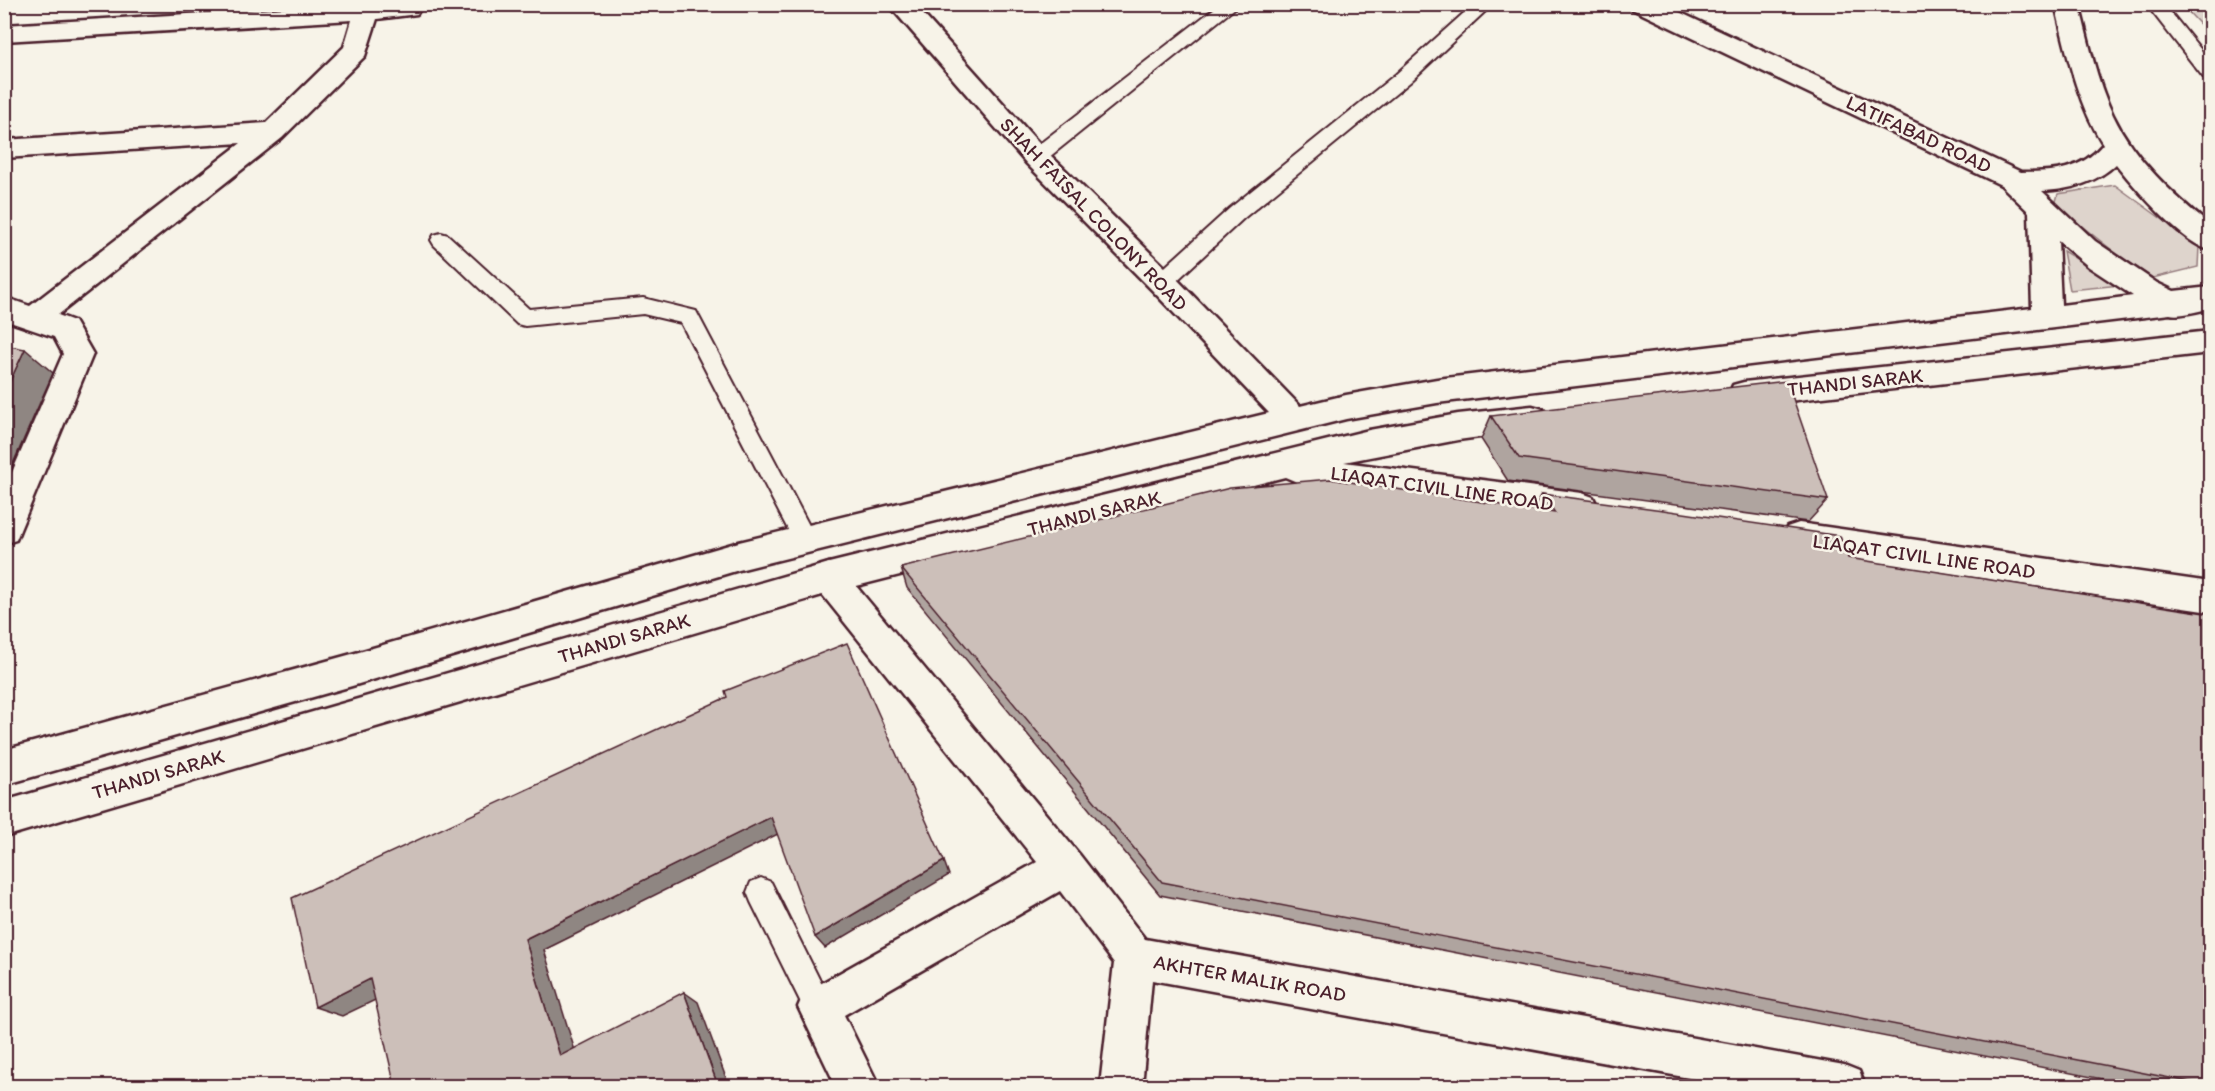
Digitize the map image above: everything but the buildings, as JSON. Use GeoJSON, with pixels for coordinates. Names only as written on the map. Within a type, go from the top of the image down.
{"type":"FeatureCollection","features":[{"type":"Feature","properties":{"kind":"main road","name":"SHAH FAISAL COLONY ROAD"},"geometry":{"type":"LineString","coordinates":[[900,4],[1036,157],[1162,282],[1293,419]]}},
{"type":"Feature","properties":{"kind":"main road","name":"LATIFABAD ROAD"},"geometry":{"type":"LineString","coordinates":[[1641,4],[2016,182],[2078,242],[2127,278],[2170,303],[2211,319]]}},
{"type":"Feature","properties":{"kind":"main road"},"geometry":{"type":"LineString","coordinates":[[2067,4],[2090,89],[2116,146],[2151,188],[2179,215],[2211,240]]}},
{"type":"Feature","properties":{"kind":"main road"},"geometry":{"type":"LineString","coordinates":[[4,33],[408,9]]}},
{"type":"Feature","properties":{"kind":"main road"},"geometry":{"type":"LineString","coordinates":[[35,318],[273,132],[356,50],[367,11]]}},
{"type":"Feature","properties":{"kind":"main road"},"geometry":{"type":"LineString","coordinates":[[4,149],[273,132]]}},
{"type":"Feature","properties":{"kind":"main road"},"geometry":{"type":"LineString","coordinates":[[2016,182],[2062,180],[2091,171],[2107,160],[2116,146]]}},
{"type":"Feature","properties":{"kind":"main road"},"geometry":{"type":"LineString","coordinates":[[2043,209],[2047,316]]}},
{"type":"Feature","properties":{"kind":"main road","name":"THANDI SARAK"},"geometry":{"type":"LineString","coordinates":[[4,768],[352,670],[738,556],[1346,406],[1437,390],[2211,298]]}},
{"type":"Feature","properties":{"kind":"main road"},"geometry":{"type":"LineString","coordinates":[[4,309],[64,329],[78,354],[4,530]]}},
{"type":"Feature","properties":{"kind":"main road","name":"THANDI SARAK"},"geometry":{"type":"LineString","coordinates":[[1711,398],[2211,342]]}},
{"type":"Feature","properties":{"kind":"main road","name":"THANDI SARAK"},"geometry":{"type":"LineString","coordinates":[[4,819],[829,578],[1369,443],[1458,427],[1556,415]]}},
{"type":"Feature","properties":{"kind":"main road","name":"LIAQAT CIVIL LINE ROAD"},"geometry":{"type":"LineString","coordinates":[[1280,466],[1613,511]]}},
{"type":"Feature","properties":{"kind":"main road","name":"LIAQAT CIVIL LINE ROAD"},"geometry":{"type":"LineString","coordinates":[[1766,532],[2211,597]]}},
{"type":"Feature","properties":{"kind":"main road","name":"AKHTER MALIK ROAD"},"geometry":{"type":"LineString","coordinates":[[829,578],[1065,867],[1134,957],[1844,1086]]}},
{"type":"Feature","properties":{"kind":"main road"},"geometry":{"type":"LineString","coordinates":[[858,1086],[818,1007],[1065,867]]}},
{"type":"Feature","properties":{"kind":"main road"},"geometry":{"type":"LineString","coordinates":[[1121,1086],[1134,957]]}},
{"type":"Feature","properties":{"kind":"lane"},"geometry":{"type":"LineString","coordinates":[[1036,157],[1232,4]]}},
{"type":"Feature","properties":{"kind":"lane"},"geometry":{"type":"LineString","coordinates":[[1162,282],[1237,213],[1403,78],[1485,4]]}},
{"type":"Feature","properties":{"kind":"lane"},"geometry":{"type":"LineString","coordinates":[[2154,4],[2211,73]]}},
{"type":"Feature","properties":{"kind":"lane"},"geometry":{"type":"LineString","coordinates":[[441,240],[525,318],[643,306],[688,317],[805,540]]}},
{"type":"Feature","properties":{"kind":"lane"},"geometry":{"type":"LineString","coordinates":[[761,892],[818,1007]]}},
{"type":"Feature","properties":{"kind":"shaded area"},"geometry":{"type":"Polygon","coordinates":[[[2182,5],[2210,5],[2210,35],[2182,5]]]}},
{"type":"Feature","properties":{"kind":"shaded area"},"geometry":{"type":"Polygon","coordinates":[[[2115,185],[2199,246],[2198,267],[2153,278],[2117,254],[2055,205],[2058,194],[2115,185]]]}},
{"type":"Feature","properties":{"kind":"shaded area"},"geometry":{"type":"Polygon","coordinates":[[[2063,251],[2121,285],[2070,290],[2063,251]]]}}]}
